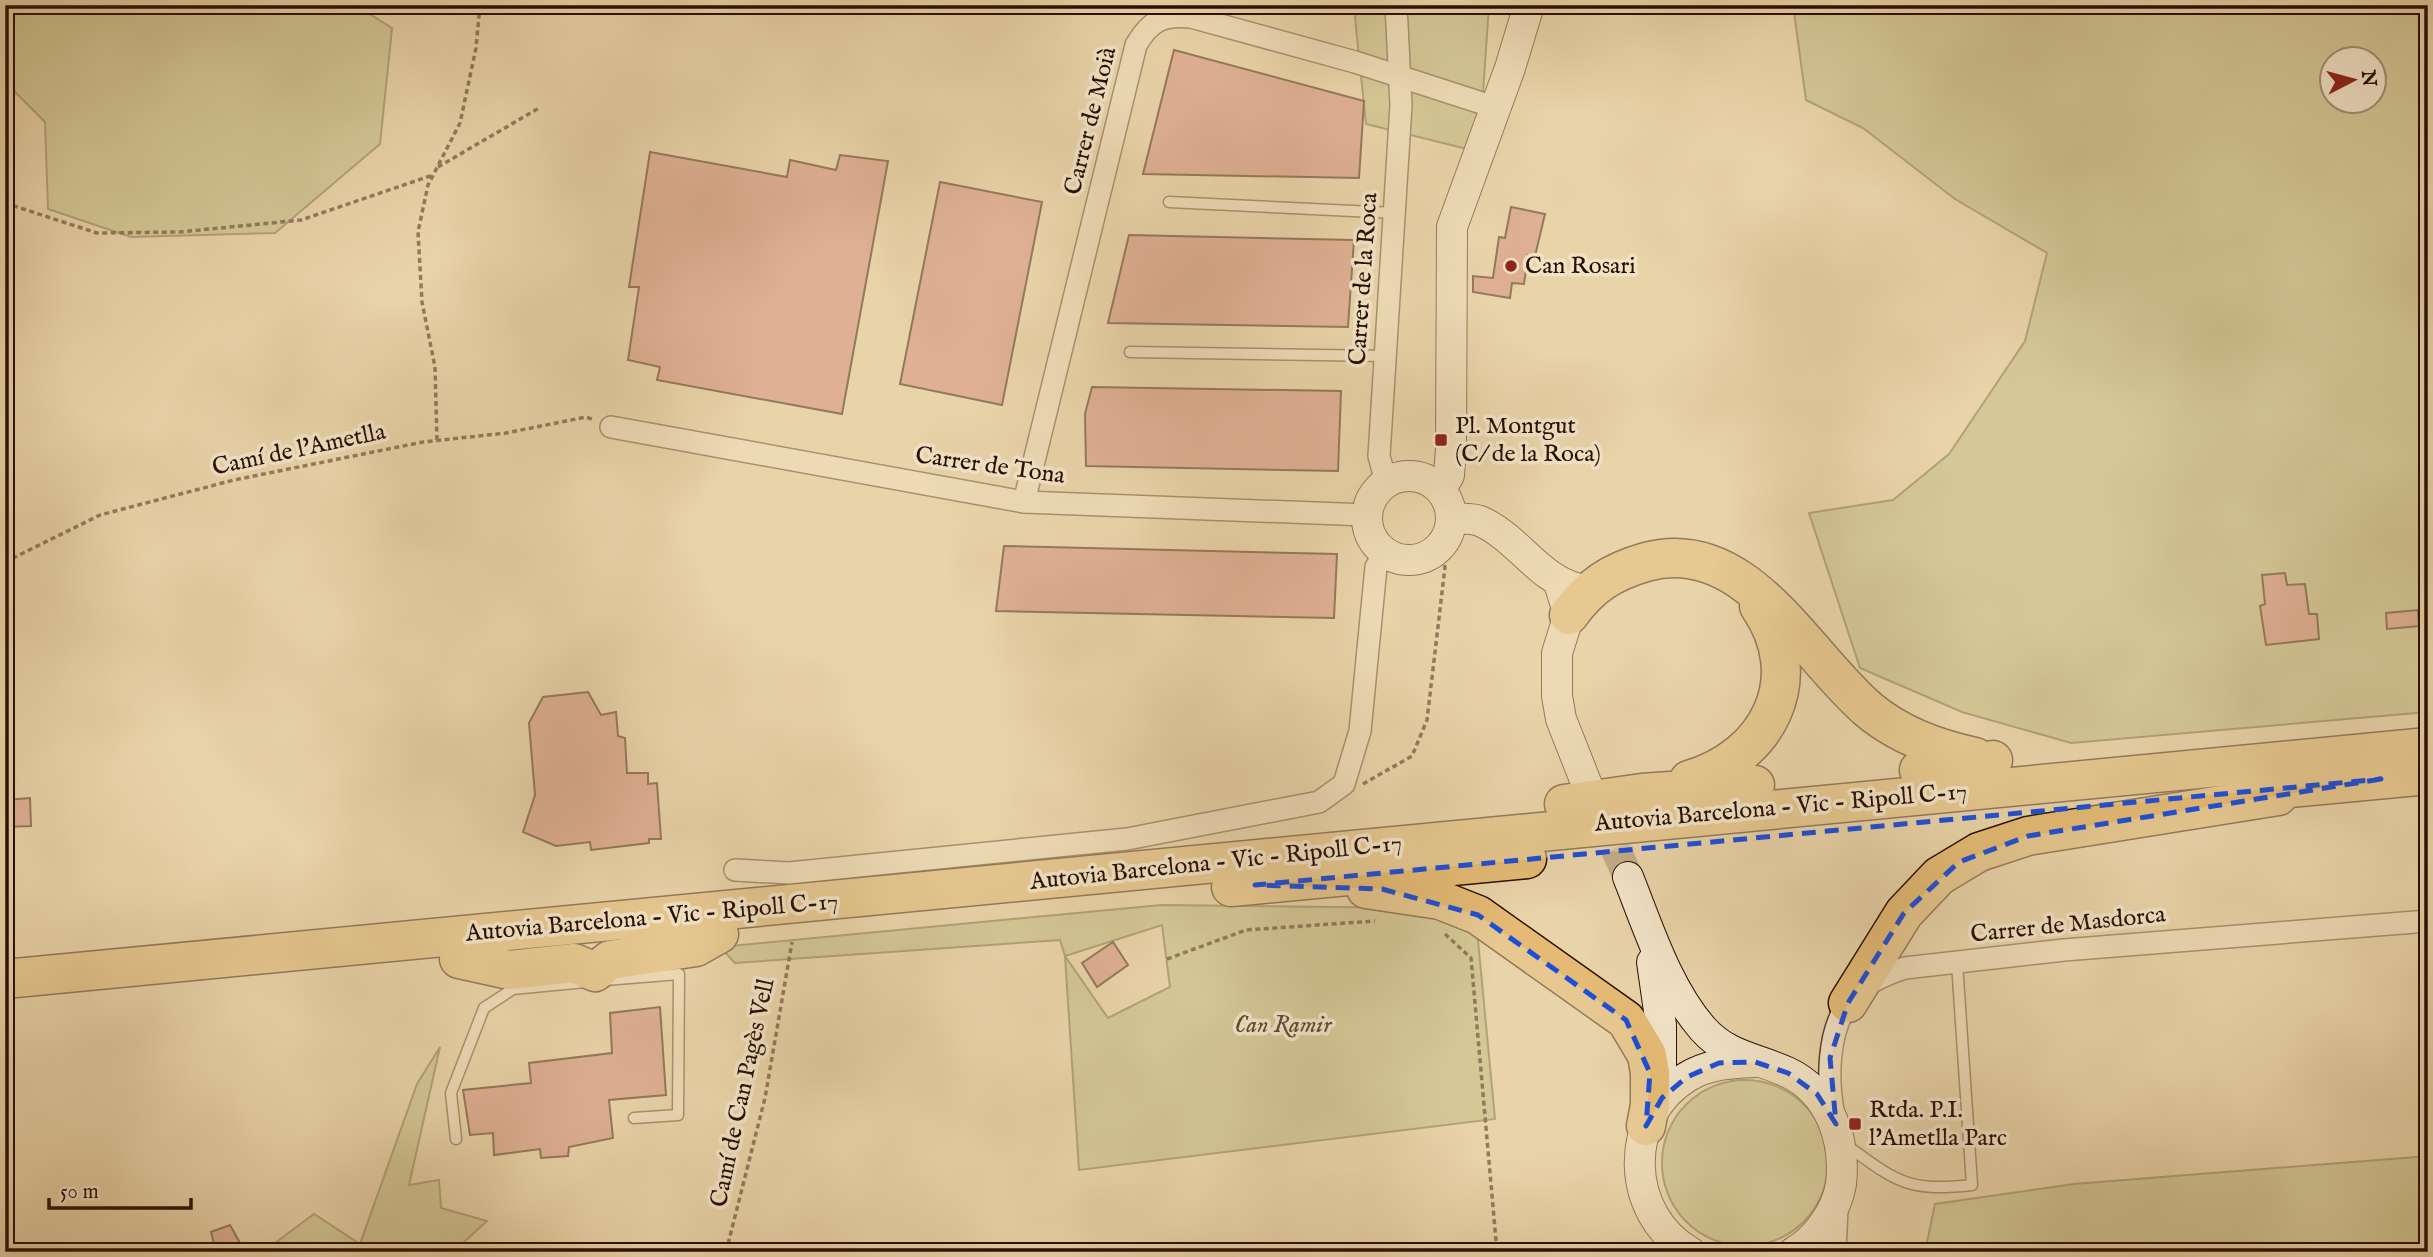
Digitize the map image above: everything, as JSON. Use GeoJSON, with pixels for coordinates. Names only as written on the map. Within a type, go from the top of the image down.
{"type":"FeatureCollection","features":[{"type":"Feature","properties":{"kind":"highway"},"geometry":{"type":"LineString","coordinates":[[1572,596],[1618,570],[1653,560],[1673,559],[1712,564],[1740,578],[1790,625],[1871,711],[1920,740],[1993,760],[2067,765],[2239,766]]}},
{"type":"Feature","properties":{"kind":"highway"},"geometry":{"type":"LineString","coordinates":[[1642,793],[1712,773],[1732,762],[1762,734],[1772,715],[1780,670],[1778,650],[1762,611],[1740,578]]}},
{"type":"Feature","properties":{"kind":"highway","name":"Autovia Barcelona - Vic - Ripoll C-17"},"geometry":{"type":"LineString","coordinates":[[5,979],[2428,747]]}},
{"type":"Feature","properties":{"kind":"highway"},"geometry":{"type":"LineString","coordinates":[[1184,866],[1290,841],[1642,793],[1905,772],[1993,760]]}},
{"type":"Feature","properties":{"kind":"highway","name":"Autovia Barcelona - Vic - Ripoll C-17"},"geometry":{"type":"LineString","coordinates":[[5,1003],[2428,775]]}},
{"type":"Feature","properties":{"kind":"highway"},"geometry":{"type":"LineString","coordinates":[[1848,1003],[1887,937],[1923,891],[1959,862],[1979,852],[2028,836],[2381,779]]}},
{"type":"Feature","properties":{"kind":"highway"},"geometry":{"type":"LineString","coordinates":[[1255,885],[1382,889],[1440,900],[1479,915],[1626,1020],[1647,1055],[1652,1116]]}},
{"type":"Feature","properties":{"kind":"highway"},"geometry":{"type":"LineString","coordinates":[[459,959],[509,970],[575,963],[595,977],[610,960],[696,947],[719,934]]}},
{"type":"Feature","properties":{"kind":"street","name":"Carrer de la Roca"},"geometry":{"type":"LineString","coordinates":[[1386,482],[1379,456],[1401,105],[1396,5]]}},
{"type":"Feature","properties":{"kind":"street"},"geometry":{"type":"LineString","coordinates":[[1441,489],[1449,475],[1451,448],[1452,227],[1530,5]]}},
{"type":"Feature","properties":{"kind":"street","name":"Carrer de Moià"},"geometry":{"type":"LineString","coordinates":[[1024,502],[1136,45],[1146,28],[1159,18],[1174,15],[1191,17],[1355,62],[1494,107]]}},
{"type":"Feature","properties":{"kind":"street","name":"Carrer de Tona"},"geometry":{"type":"LineString","coordinates":[[611,427],[1024,502],[1367,515]]}},
{"type":"Feature","properties":{"kind":"street"},"geometry":{"type":"LineString","coordinates":[[1405,475],[1428,479],[1441,489],[1452,518],[1442,546],[1424,559],[1402,560],[1384,553],[1372,539],[1367,515],[1373,495],[1386,482],[1405,475]]}},
{"type":"Feature","properties":{"kind":"street"},"geometry":{"type":"LineString","coordinates":[[1452,518],[1478,520],[1514,541],[1572,596],[1557,653],[1557,696],[1561,719],[1587,785]]}},
{"type":"Feature","properties":{"kind":"street"},"geometry":{"type":"LineString","coordinates":[[735,870],[789,873],[1127,839],[1318,802],[1344,784],[1360,731],[1376,567],[1384,553]]}},
{"type":"Feature","properties":{"kind":"street"},"geometry":{"type":"LineString","coordinates":[[1660,1252],[1655,1220],[1642,1190],[1639,1158],[1652,1116],[1662,1057],[1658,989],[1632,887],[1676,989],[1690,1013],[1719,1044],[1755,1062],[1788,1073],[1816,1094],[1838,1133]]}},
{"type":"Feature","properties":{"kind":"street","name":"Carrer de Masdorca"},"geometry":{"type":"LineString","coordinates":[[1848,1003],[1888,974],[1905,968],[2064,950],[2428,921]]}},
{"type":"Feature","properties":{"kind":"street"},"geometry":{"type":"LineString","coordinates":[[1835,1252],[1844,1159],[1830,1093],[1830,1058],[1848,1003]]}},
{"type":"Feature","properties":{"kind":"street"},"geometry":{"type":"LineString","coordinates":[[1652,1116],[1687,1077],[1720,1063],[1755,1062]]}},
{"type":"Feature","properties":{"kind":"street"},"geometry":{"type":"LineString","coordinates":[[1794,1252],[1824,1226],[1839,1194]]}},
{"type":"Feature","properties":{"kind":"street"},"geometry":{"type":"LineString","coordinates":[[1655,1220],[1676,1244],[1689,1252]]}},
{"type":"Feature","properties":{"kind":"lane"},"geometry":{"type":"LineString","coordinates":[[1169,202],[1395,213]]}},
{"type":"Feature","properties":{"kind":"lane"},"geometry":{"type":"LineString","coordinates":[[1130,352],[1385,356]]}},
{"type":"Feature","properties":{"kind":"lane"},"geometry":{"type":"LineString","coordinates":[[1838,1133],[1875,1167],[1910,1186],[1939,1188],[1972,1185],[1957,963]]}},
{"type":"Feature","properties":{"kind":"lane"},"geometry":{"type":"LineString","coordinates":[[456,1139],[451,1094],[485,1008],[513,989],[595,977],[679,974],[678,1115],[634,1118]]}},
{"type":"Feature","properties":{"kind":"path"},"geometry":{"type":"LineString","coordinates":[[437,440],[435,368],[422,302],[418,232],[428,185],[460,123],[476,48],[480,5]]}},
{"type":"Feature","properties":{"kind":"path"},"geometry":{"type":"LineString","coordinates":[[437,168],[539,108]]}},
{"type":"Feature","properties":{"kind":"path"},"geometry":{"type":"LineString","coordinates":[[5,203],[97,233],[180,232],[300,220],[433,175]]}},
{"type":"Feature","properties":{"kind":"path","name":"Camí de l'Ametlla"},"geometry":{"type":"LineString","coordinates":[[5,562],[100,515],[234,480],[437,440],[506,433],[586,417],[611,427]]}},
{"type":"Feature","properties":{"kind":"path"},"geometry":{"type":"LineString","coordinates":[[1344,784],[1367,785],[1412,756],[1427,720],[1445,568],[1442,546]]}},
{"type":"Feature","properties":{"kind":"path"},"geometry":{"type":"LineString","coordinates":[[1167,959],[1246,930],[1376,920]]}},
{"type":"Feature","properties":{"kind":"path"},"geometry":{"type":"LineString","coordinates":[[1439,928],[1471,958],[1497,1252]]}},
{"type":"Feature","properties":{"kind":"path","name":"Camí de Can Pagès Vell"},"geometry":{"type":"LineString","coordinates":[[726,1252],[765,1098],[792,942]]}},
{"type":"Feature","properties":{"kind":"highlighted area"},"geometry":{"type":"Polygon","coordinates":[[[2381,779],[2028,836],[1959,862],[1904,913],[1848,1003],[1830,1058],[1836,1124],[1817,1094],[1788,1073],[1755,1062],[1719,1063],[1687,1077],[1662,1098],[1646,1126],[1650,1073],[1626,1020],[1478,915],[1382,889],[1255,885],[2381,779]]]}},
{"type":"Feature","properties":{"kind":"green space"},"geometry":{"type":"Polygon","coordinates":[[[5,5],[355,5],[392,28],[380,144],[275,233],[131,237],[48,209],[45,122],[5,82],[5,5]]]}},
{"type":"Feature","properties":{"kind":"green space"},"geometry":{"type":"Polygon","coordinates":[[[1357,5],[1489,5],[1479,152],[1366,124],[1355,18],[1357,5]]]}},
{"type":"Feature","properties":{"kind":"green space"},"geometry":{"type":"Polygon","coordinates":[[[1793,5],[2428,5],[2428,712],[2071,743],[1962,712],[1860,668],[1809,513],[1893,500],[1949,454],[2025,341],[2047,253],[1955,199],[1863,128],[1806,100],[1793,5]]]}},
{"type":"Feature","properties":{"kind":"green space","name":"Can Ramir"},"geometry":{"type":"Polygon","coordinates":[[[1161,905],[1424,908],[1477,930],[1495,1119],[1079,1170],[1065,956],[1060,940],[735,963],[720,947],[1161,905]],[[1162,925],[1065,956],[1108,1018],[1170,987],[1162,925]]]}},
{"type":"Feature","properties":{"kind":"green space"},"geometry":{"type":"Polygon","coordinates":[[[440,1047],[409,1185],[439,1180],[441,1208],[487,1221],[453,1252],[274,1252],[271,1246],[314,1214],[360,1244],[417,1084],[440,1047]]]}},
{"type":"Feature","properties":{"kind":"green space"},"geometry":{"type":"Polygon","coordinates":[[[1745,1080],[1777,1086],[1804,1104],[1822,1131],[1828,1163],[1822,1195],[1804,1222],[1777,1240],[1745,1246],[1713,1240],[1686,1222],[1668,1195],[1662,1163],[1668,1131],[1686,1104],[1713,1086],[1745,1080]]]}},
{"type":"Feature","properties":{"kind":"green space"},"geometry":{"type":"Polygon","coordinates":[[[2428,1156],[2428,1252],[1925,1252],[1935,1204],[2074,1184],[2428,1156]]]}},
{"type":"Feature","properties":{"kind":"building"},"geometry":{"type":"Polygon","coordinates":[[[1174,50],[1364,101],[1359,178],[1143,174],[1174,50]]]}},
{"type":"Feature","properties":{"kind":"building"},"geometry":{"type":"Polygon","coordinates":[[[650,152],[787,177],[790,160],[836,170],[840,155],[888,161],[842,414],[657,380],[660,367],[628,360],[639,287],[629,287],[650,152]]]}},
{"type":"Feature","properties":{"kind":"building"},"geometry":{"type":"Polygon","coordinates":[[[940,182],[1042,202],[1002,405],[900,384],[940,182]]]}},
{"type":"Feature","properties":{"kind":"building","name":"Can Rosari"},"geometry":{"type":"Polygon","coordinates":[[[1511,207],[1545,214],[1535,256],[1528,255],[1524,284],[1512,283],[1510,298],[1473,292],[1473,276],[1493,278],[1499,237],[1505,238],[1511,207]]]}},
{"type":"Feature","properties":{"kind":"building"},"geometry":{"type":"Polygon","coordinates":[[[1129,235],[1354,240],[1348,327],[1108,323],[1129,235]]]}},
{"type":"Feature","properties":{"kind":"building"},"geometry":{"type":"Polygon","coordinates":[[[1092,387],[1341,391],[1338,471],[1086,466],[1085,414],[1092,387]]]}},
{"type":"Feature","properties":{"kind":"building"},"geometry":{"type":"Polygon","coordinates":[[[1004,546],[1337,554],[1334,618],[996,611],[1004,546]]]}},
{"type":"Feature","properties":{"kind":"building"},"geometry":{"type":"Polygon","coordinates":[[[2285,573],[2287,585],[2305,584],[2309,614],[2317,614],[2319,639],[2266,645],[2260,606],[2265,604],[2262,575],[2285,573]]]}},
{"type":"Feature","properties":{"kind":"building"},"geometry":{"type":"Polygon","coordinates":[[[2418,610],[2419,626],[2387,629],[2386,613],[2418,610]]]}},
{"type":"Feature","properties":{"kind":"building"},"geometry":{"type":"Polygon","coordinates":[[[588,692],[601,715],[616,712],[618,736],[625,738],[627,773],[648,773],[648,784],[657,783],[661,839],[591,850],[590,842],[556,846],[523,832],[535,795],[529,723],[543,697],[588,692]]]}},
{"type":"Feature","properties":{"kind":"building"},"geometry":{"type":"Polygon","coordinates":[[[30,798],[31,826],[5,827],[5,800],[30,798]]]}},
{"type":"Feature","properties":{"kind":"building"},"geometry":{"type":"Polygon","coordinates":[[[1113,942],[1128,965],[1097,987],[1082,963],[1113,942]]]}},
{"type":"Feature","properties":{"kind":"building"},"geometry":{"type":"Polygon","coordinates":[[[660,1007],[666,1095],[609,1100],[613,1138],[569,1147],[568,1156],[541,1158],[540,1149],[494,1155],[493,1133],[470,1135],[463,1090],[531,1083],[529,1063],[612,1053],[610,1013],[660,1007]]]}},
{"type":"Feature","properties":{"kind":"building"},"geometry":{"type":"Polygon","coordinates":[[[230,1225],[245,1252],[216,1252],[211,1232],[230,1225]]]}},
{"type":"Feature","properties":{"kind":"tunnel"},"geometry":{"type":"LineString","coordinates":[[1597,807],[1628,877]]}},
{"type":"Feature","properties":{"kind":"place","name":"Can Rosari"},"geometry":{"type":"Point","coordinates":[1511,266]}},
{"type":"Feature","properties":{"kind":"place","name":"Pl. Montgut (C/ de la Roca)"},"geometry":{"type":"Point","coordinates":[1441,440]}},
{"type":"Feature","properties":{"kind":"place","name":"Rtda. P.I. l'Ametlla Parc"},"geometry":{"type":"Point","coordinates":[1855,1124]}}]}
